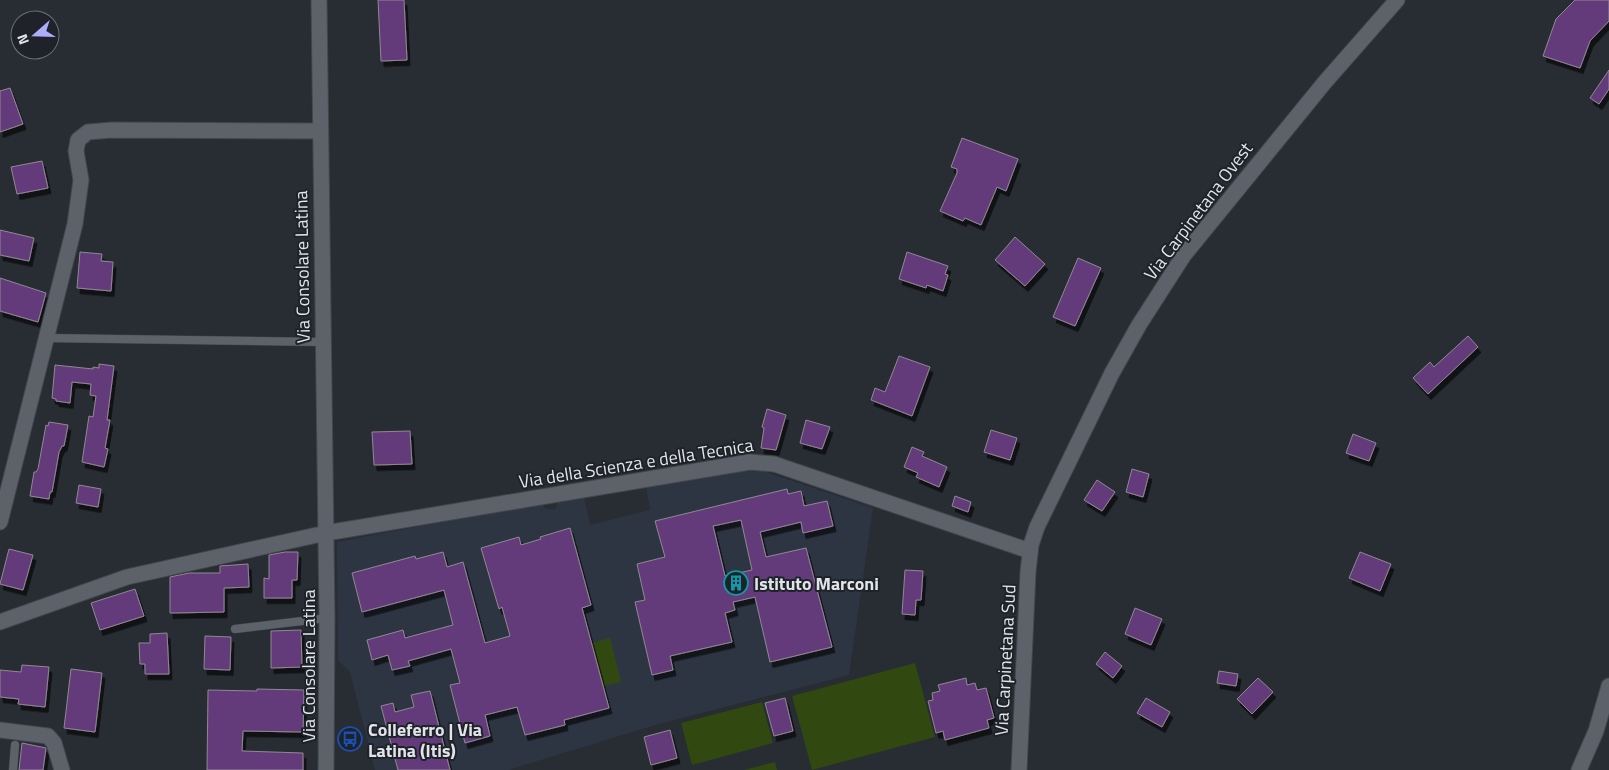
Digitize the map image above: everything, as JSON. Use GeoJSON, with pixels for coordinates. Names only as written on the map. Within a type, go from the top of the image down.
{"type":"FeatureCollection","features":[{"type":"Feature","properties":{"kind":"street","name":"Via Consolare Latina"},"geometry":{"type":"LineString","coordinates":[[319,0],[319,131],[327,624],[326,770]]}},
{"type":"Feature","properties":{"kind":"street","name":"Via Carpinetana Ovest"},"geometry":{"type":"LineString","coordinates":[[1030,551],[1037,527],[1105,386],[1168,279],[1199,236],[1282,134],[1397,0]]}},
{"type":"Feature","properties":{"kind":"street"},"geometry":{"type":"LineString","coordinates":[[0,522],[75,224],[81,180],[76,144],[82,135],[88,132],[112,130],[319,131]]}},
{"type":"Feature","properties":{"kind":"street","name":"Via della Scienza e della Tecnica"},"geometry":{"type":"LineString","coordinates":[[326,533],[739,463],[767,463],[1030,551]]}},
{"type":"Feature","properties":{"kind":"street"},"geometry":{"type":"LineString","coordinates":[[0,622],[127,577],[326,533]]}},
{"type":"Feature","properties":{"kind":"street","name":"Via Carpinetana Sud"},"geometry":{"type":"LineString","coordinates":[[1019,770],[1030,551]]}},
{"type":"Feature","properties":{"kind":"street"},"geometry":{"type":"LineString","coordinates":[[1579,770],[1596,731],[1609,686]]}},
{"type":"Feature","properties":{"kind":"street"},"geometry":{"type":"LineString","coordinates":[[0,730],[48,736],[54,743],[62,770]]}},
{"type":"Feature","properties":{"kind":"lane"},"geometry":{"type":"LineString","coordinates":[[46,338],[322,342]]}},
{"type":"Feature","properties":{"kind":"lane"},"geometry":{"type":"LineString","coordinates":[[235,629],[327,624]]}},
{"type":"Feature","properties":{"kind":"lane"},"geometry":{"type":"LineString","coordinates":[[13,770],[15,745]]}},
{"type":"Feature","properties":{"kind":"shaded area"},"geometry":{"type":"Polygon","coordinates":[[[757,469],[873,508],[849,675],[655,725],[508,770],[375,770],[350,672],[338,660],[337,542],[541,503],[546,509],[555,509],[558,501],[584,497],[590,525],[650,510],[646,486],[757,469]]]}},
{"type":"Feature","properties":{"kind":"green space"},"geometry":{"type":"Polygon","coordinates":[[[610,638],[621,682],[603,686],[592,643],[610,638]]]}},
{"type":"Feature","properties":{"kind":"green space"},"geometry":{"type":"Polygon","coordinates":[[[915,663],[935,737],[812,770],[792,696],[915,663]]]}},
{"type":"Feature","properties":{"kind":"green space"},"geometry":{"type":"Polygon","coordinates":[[[762,702],[773,743],[692,765],[681,723],[762,702]]]}},
{"type":"Feature","properties":{"kind":"green space"},"geometry":{"type":"Polygon","coordinates":[[[775,762],[777,770],[744,770],[775,762]]]}},
{"type":"Feature","properties":{"kind":"building"},"geometry":{"type":"Polygon","coordinates":[[[378,0],[404,0],[407,60],[381,61],[378,0]]]}},
{"type":"Feature","properties":{"kind":"building"},"geometry":{"type":"Polygon","coordinates":[[[1575,0],[1609,0],[1609,21],[1590,41],[1580,68],[1543,56],[1556,19],[1575,0]]]}},
{"type":"Feature","properties":{"kind":"building"},"geometry":{"type":"Polygon","coordinates":[[[1609,70],[1609,89],[1599,104],[1590,98],[1609,70]]]}},
{"type":"Feature","properties":{"kind":"building"},"geometry":{"type":"Polygon","coordinates":[[[10,88],[23,124],[0,132],[0,91],[10,88]]]}},
{"type":"Feature","properties":{"kind":"building"},"geometry":{"type":"Polygon","coordinates":[[[962,138],[1018,159],[1006,191],[997,187],[981,225],[965,218],[963,221],[940,211],[957,173],[957,169],[951,167],[962,138]]]}},
{"type":"Feature","properties":{"kind":"building"},"geometry":{"type":"Polygon","coordinates":[[[42,161],[48,188],[17,194],[11,167],[42,161]]]}},
{"type":"Feature","properties":{"kind":"building"},"geometry":{"type":"Polygon","coordinates":[[[0,230],[34,238],[29,261],[0,255],[0,230]]]}},
{"type":"Feature","properties":{"kind":"building"},"geometry":{"type":"Polygon","coordinates":[[[1015,237],[1045,264],[1025,286],[995,260],[1015,237]]]}},
{"type":"Feature","properties":{"kind":"building"},"geometry":{"type":"Polygon","coordinates":[[[80,252],[102,254],[101,261],[113,262],[111,291],[77,288],[80,252]]]}},
{"type":"Feature","properties":{"kind":"building"},"geometry":{"type":"Polygon","coordinates":[[[907,252],[948,266],[945,274],[948,275],[943,291],[927,285],[926,288],[899,279],[907,252]]]}},
{"type":"Feature","properties":{"kind":"building"},"geometry":{"type":"Polygon","coordinates":[[[1078,258],[1101,268],[1075,326],[1053,317],[1078,258]]]}},
{"type":"Feature","properties":{"kind":"building"},"geometry":{"type":"Polygon","coordinates":[[[0,278],[46,293],[38,322],[0,311],[0,278]]]}},
{"type":"Feature","properties":{"kind":"building"},"geometry":{"type":"Polygon","coordinates":[[[1468,336],[1478,347],[1428,394],[1413,378],[1430,362],[1434,367],[1468,336]]]}},
{"type":"Feature","properties":{"kind":"building"},"geometry":{"type":"Polygon","coordinates":[[[899,356],[930,367],[912,416],[871,400],[875,388],[885,392],[899,356]]]}},
{"type":"Feature","properties":{"kind":"building"},"geometry":{"type":"Polygon","coordinates":[[[99,364],[114,366],[107,420],[110,420],[105,448],[108,449],[104,467],[82,462],[89,416],[93,417],[96,396],[90,395],[91,384],[72,382],[70,403],[56,401],[56,399],[52,398],[55,365],[93,369],[93,367],[99,368],[99,364]]]}},
{"type":"Feature","properties":{"kind":"building"},"geometry":{"type":"Polygon","coordinates":[[[767,409],[786,415],[776,450],[761,448],[764,428],[762,427],[767,409]]]}},
{"type":"Feature","properties":{"kind":"building"},"geometry":{"type":"Polygon","coordinates":[[[806,420],[830,427],[822,449],[800,443],[806,420]]]}},
{"type":"Feature","properties":{"kind":"building"},"geometry":{"type":"Polygon","coordinates":[[[49,422],[68,425],[64,446],[62,446],[59,452],[49,499],[30,496],[34,472],[38,469],[46,425],[48,426],[49,422]]]}},
{"type":"Feature","properties":{"kind":"building"},"geometry":{"type":"Polygon","coordinates":[[[991,430],[1017,438],[1010,460],[984,452],[991,430]]]}},
{"type":"Feature","properties":{"kind":"building"},"geometry":{"type":"Polygon","coordinates":[[[410,431],[412,464],[374,465],[372,432],[410,431]]]}},
{"type":"Feature","properties":{"kind":"building"},"geometry":{"type":"Polygon","coordinates":[[[1353,434],[1376,443],[1369,461],[1346,453],[1353,434]]]}},
{"type":"Feature","properties":{"kind":"building"},"geometry":{"type":"Polygon","coordinates":[[[912,447],[924,452],[922,456],[947,467],[939,487],[916,477],[918,473],[904,467],[912,447]]]}},
{"type":"Feature","properties":{"kind":"building"},"geometry":{"type":"Polygon","coordinates":[[[1132,469],[1149,474],[1143,497],[1126,492],[1132,469]]]}},
{"type":"Feature","properties":{"kind":"building"},"geometry":{"type":"Polygon","coordinates":[[[1097,480],[1115,492],[1102,511],[1084,500],[1097,480]]]}},
{"type":"Feature","properties":{"kind":"building"},"geometry":{"type":"Polygon","coordinates":[[[79,485],[101,489],[98,507],[76,503],[79,485]]]}},
{"type":"Feature","properties":{"kind":"building","name":"Istituto Marconi"},"geometry":{"type":"Polygon","coordinates":[[[787,489],[788,494],[801,491],[804,506],[827,501],[833,526],[803,533],[801,522],[760,532],[766,557],[806,548],[832,647],[770,662],[755,597],[733,602],[735,610],[725,613],[732,642],[670,656],[673,670],[652,675],[635,602],[645,600],[637,564],[665,557],[655,521],[787,489]],[[741,520],[713,526],[725,576],[752,570],[741,520]]]}},
{"type":"Feature","properties":{"kind":"building"},"geometry":{"type":"Polygon","coordinates":[[[955,496],[971,502],[968,512],[952,506],[955,496]]]}},
{"type":"Feature","properties":{"kind":"building"},"geometry":{"type":"Polygon","coordinates":[[[570,528],[591,605],[582,608],[609,708],[564,720],[565,725],[525,735],[517,707],[485,715],[490,736],[465,743],[450,685],[460,683],[451,649],[408,661],[410,666],[392,670],[388,655],[372,660],[367,640],[403,630],[405,638],[453,625],[444,590],[362,612],[352,573],[415,556],[416,559],[443,552],[447,567],[463,562],[485,643],[510,636],[502,607],[499,609],[481,548],[519,537],[521,545],[570,528]]]}},
{"type":"Feature","properties":{"kind":"building"},"geometry":{"type":"Polygon","coordinates":[[[9,549],[33,555],[23,590],[0,584],[9,549]]]}},
{"type":"Feature","properties":{"kind":"building"},"geometry":{"type":"Polygon","coordinates":[[[298,552],[297,580],[292,580],[292,598],[264,598],[264,578],[269,579],[269,555],[298,552]]]}},
{"type":"Feature","properties":{"kind":"building"},"geometry":{"type":"Polygon","coordinates":[[[1360,552],[1391,564],[1380,591],[1349,578],[1360,552]]]}},
{"type":"Feature","properties":{"kind":"building"},"geometry":{"type":"Polygon","coordinates":[[[248,564],[249,587],[224,588],[224,612],[170,613],[170,577],[189,573],[220,573],[220,566],[248,564]]]}},
{"type":"Feature","properties":{"kind":"building"},"geometry":{"type":"Polygon","coordinates":[[[905,570],[923,571],[921,600],[916,600],[915,615],[902,614],[905,570]]]}},
{"type":"Feature","properties":{"kind":"building"},"geometry":{"type":"Polygon","coordinates":[[[135,589],[144,616],[100,630],[91,603],[135,589]]]}},
{"type":"Feature","properties":{"kind":"building"},"geometry":{"type":"Polygon","coordinates":[[[1135,608],[1162,619],[1151,645],[1125,634],[1135,608]]]}},
{"type":"Feature","properties":{"kind":"building"},"geometry":{"type":"Polygon","coordinates":[[[301,630],[302,667],[271,668],[271,631],[301,630]]]}},
{"type":"Feature","properties":{"kind":"building"},"geometry":{"type":"Polygon","coordinates":[[[167,633],[169,674],[145,674],[145,664],[140,664],[139,643],[150,643],[150,634],[167,633]]]}},
{"type":"Feature","properties":{"kind":"building"},"geometry":{"type":"Polygon","coordinates":[[[205,636],[231,637],[230,670],[204,669],[205,636]]]}},
{"type":"Feature","properties":{"kind":"building"},"geometry":{"type":"Polygon","coordinates":[[[1105,652],[1122,666],[1113,678],[1096,664],[1105,652]]]}},
{"type":"Feature","properties":{"kind":"building"},"geometry":{"type":"Polygon","coordinates":[[[22,665],[49,667],[45,707],[18,704],[19,699],[0,697],[0,670],[21,672],[22,665]]]}},
{"type":"Feature","properties":{"kind":"building"},"geometry":{"type":"Polygon","coordinates":[[[71,669],[102,673],[95,732],[64,728],[71,669]]]}},
{"type":"Feature","properties":{"kind":"building"},"geometry":{"type":"Polygon","coordinates":[[[1219,671],[1238,674],[1236,686],[1217,683],[1219,671]]]}},
{"type":"Feature","properties":{"kind":"building"},"geometry":{"type":"Polygon","coordinates":[[[966,678],[967,685],[975,683],[977,690],[986,688],[994,718],[987,720],[989,728],[945,740],[943,731],[936,733],[928,701],[933,700],[932,693],[940,691],[938,685],[966,678]]]}},
{"type":"Feature","properties":{"kind":"building"},"geometry":{"type":"Polygon","coordinates":[[[1258,678],[1273,692],[1252,714],[1237,699],[1258,678]]]}},
{"type":"Feature","properties":{"kind":"building"},"geometry":{"type":"Polygon","coordinates":[[[257,689],[304,690],[303,732],[243,731],[242,751],[303,753],[303,770],[207,770],[208,690],[257,691],[257,689]]]}},
{"type":"Feature","properties":{"kind":"building"},"geometry":{"type":"Polygon","coordinates":[[[430,691],[450,770],[398,770],[381,706],[393,703],[395,712],[414,707],[411,695],[430,691]]]}},
{"type":"Feature","properties":{"kind":"building"},"geometry":{"type":"Polygon","coordinates":[[[785,698],[793,731],[774,736],[765,703],[785,698]]]}},
{"type":"Feature","properties":{"kind":"building"},"geometry":{"type":"Polygon","coordinates":[[[1146,698],[1170,712],[1162,727],[1137,713],[1146,698]]]}},
{"type":"Feature","properties":{"kind":"building"},"geometry":{"type":"Polygon","coordinates":[[[670,730],[677,758],[651,765],[644,737],[670,730]]]}},
{"type":"Feature","properties":{"kind":"building"},"geometry":{"type":"Polygon","coordinates":[[[22,743],[46,748],[43,770],[19,770],[22,743]]]}},
{"type":"Feature","properties":{"kind":"place","name":"Istituto Marconi"},"geometry":{"type":"Point","coordinates":[736,583]}},
{"type":"Feature","properties":{"kind":"place","name":"Colleferro | Via Latina (Itis)"},"geometry":{"type":"Point","coordinates":[350,739]}}]}
